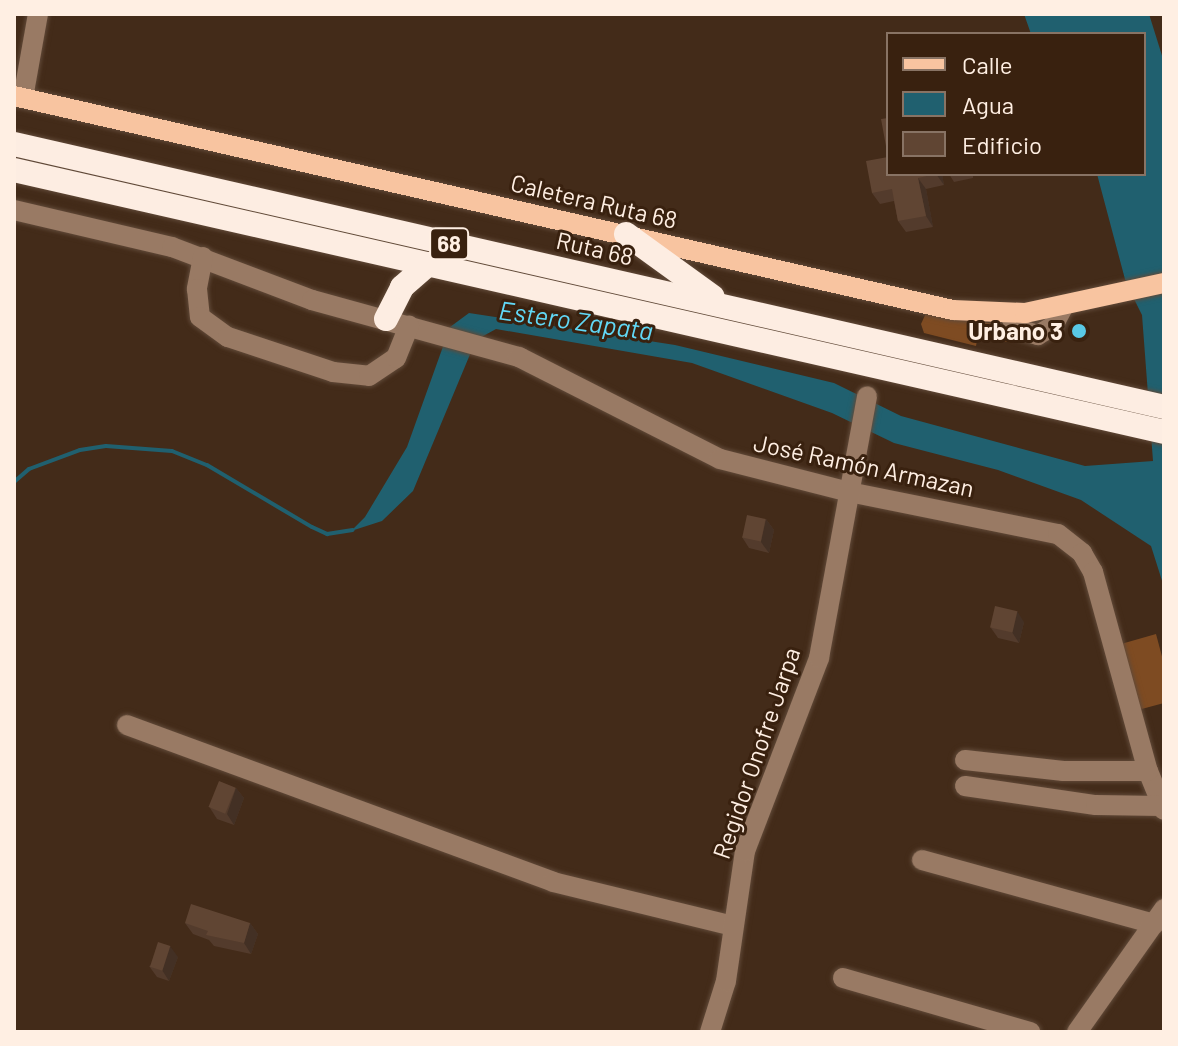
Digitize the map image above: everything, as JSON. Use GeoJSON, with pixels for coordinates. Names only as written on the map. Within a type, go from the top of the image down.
{"type":"FeatureCollection","features":[{"type":"Feature","properties":{"kind":"highway","name":"Ruta 68"},"geometry":{"type":"LineString","coordinates":[[14,144],[1164,407]]}},
{"type":"Feature","properties":{"kind":"highway","name":"68"},"geometry":{"type":"LineString","coordinates":[[14,170],[1153,429]]}},
{"type":"Feature","properties":{"kind":"highway"},"geometry":{"type":"LineString","coordinates":[[626,234],[684,279],[736,309]]}},
{"type":"Feature","properties":{"kind":"highway"},"geometry":{"type":"LineString","coordinates":[[398,322],[402,287],[428,264]]}},
{"type":"Feature","properties":{"kind":"main road","name":"Caletera Ruta 68"},"geometry":{"type":"LineString","coordinates":[[19,97],[944,308],[1009,314],[1063,307],[1164,283]]}},
{"type":"Feature","properties":{"kind":"street"},"geometry":{"type":"LineString","coordinates":[[19,97],[38,14]]}},
{"type":"Feature","properties":{"kind":"street"},"geometry":{"type":"LineString","coordinates":[[14,210],[203,257],[312,300],[398,322],[396,358],[369,376],[303,362],[228,337],[200,317],[197,289],[203,257]]}},
{"type":"Feature","properties":{"kind":"street","name":"José Ramón Armazan"},"geometry":{"type":"LineString","coordinates":[[398,322],[480,345],[546,369],[720,459],[849,492],[1049,531],[1074,544],[1093,572],[1148,771],[1162,808]]}},
{"type":"Feature","properties":{"kind":"street","name":"Regidor Onofre Jarpa"},"geometry":{"type":"LineString","coordinates":[[710,1032],[726,981],[745,851],[819,658],[867,396]]}},
{"type":"Feature","properties":{"kind":"street"},"geometry":{"type":"LineString","coordinates":[[127,725],[553,882],[733,926]]}},
{"type":"Feature","properties":{"kind":"street"},"geometry":{"type":"LineString","coordinates":[[965,760],[1063,771],[1148,771]]}},
{"type":"Feature","properties":{"kind":"street"},"geometry":{"type":"LineString","coordinates":[[965,786],[1096,805],[1162,808]]}},
{"type":"Feature","properties":{"kind":"street"},"geometry":{"type":"LineString","coordinates":[[922,860],[1159,917],[1077,1032]]}},
{"type":"Feature","properties":{"kind":"street"},"geometry":{"type":"LineString","coordinates":[[843,978],[1030,1032]]}},
{"type":"Feature","properties":{"kind":"shaded area"},"geometry":{"type":"Polygon","coordinates":[[[927,311],[1004,326],[1012,343],[978,335],[976,346],[924,333],[921,324],[927,311]]]}},
{"type":"Feature","properties":{"kind":"shaded area"},"geometry":{"type":"Polygon","coordinates":[[[1156,634],[1164,664],[1164,703],[1138,710],[1121,644],[1156,634]]]}},
{"type":"Feature","properties":{"kind":"water"},"geometry":{"type":"Polygon","coordinates":[[[1024,14],[1149,14],[1164,62],[1164,587],[1151,546],[1081,500],[998,470],[894,443],[832,413],[692,363],[496,329],[476,340],[413,491],[382,521],[351,531],[365,517],[407,447],[450,327],[469,313],[675,345],[834,383],[901,416],[1085,466],[1153,461],[1142,315],[1126,283],[1098,176],[1146,176],[1146,32],[1030,32],[1024,14]]]}},
{"type":"Feature","properties":{"kind":"building"},"geometry":{"type":"Polygon","coordinates":[[[886,118],[886,146],[881,119],[886,118]]]}},
{"type":"Feature","properties":{"kind":"building"},"geometry":{"type":"Polygon","coordinates":[[[886,157],[886,176],[927,176],[918,178],[926,216],[898,221],[892,189],[872,193],[866,161],[886,157]]]}},
{"type":"Feature","properties":{"kind":"building"},"geometry":{"type":"Polygon","coordinates":[[[747,515],[766,519],[761,541],[742,537],[747,515]]]}},
{"type":"Feature","properties":{"kind":"building"},"geometry":{"type":"Polygon","coordinates":[[[995,606],[1017,611],[1012,633],[990,627],[995,606]]]}},
{"type":"Feature","properties":{"kind":"building"},"geometry":{"type":"Polygon","coordinates":[[[219,781],[236,788],[225,814],[209,807],[219,781]]]}},
{"type":"Feature","properties":{"kind":"building"},"geometry":{"type":"Polygon","coordinates":[[[191,904],[250,923],[244,943],[206,935],[208,931],[185,923],[191,904]]]}},
{"type":"Feature","properties":{"kind":"building"},"geometry":{"type":"Polygon","coordinates":[[[158,942],[170,946],[162,971],[150,967],[158,942]]]}},
{"type":"Feature","properties":{"kind":"waterway","name":"Estero Zapata"},"geometry":{"type":"LineString","coordinates":[[14,482],[29,469],[80,450],[106,446],[172,451],[207,465],[327,534],[353,530]]}},
{"type":"Feature","properties":{"kind":"place","name":"Urbano 3"},"geometry":{"type":"Point","coordinates":[1079,331]}}]}
